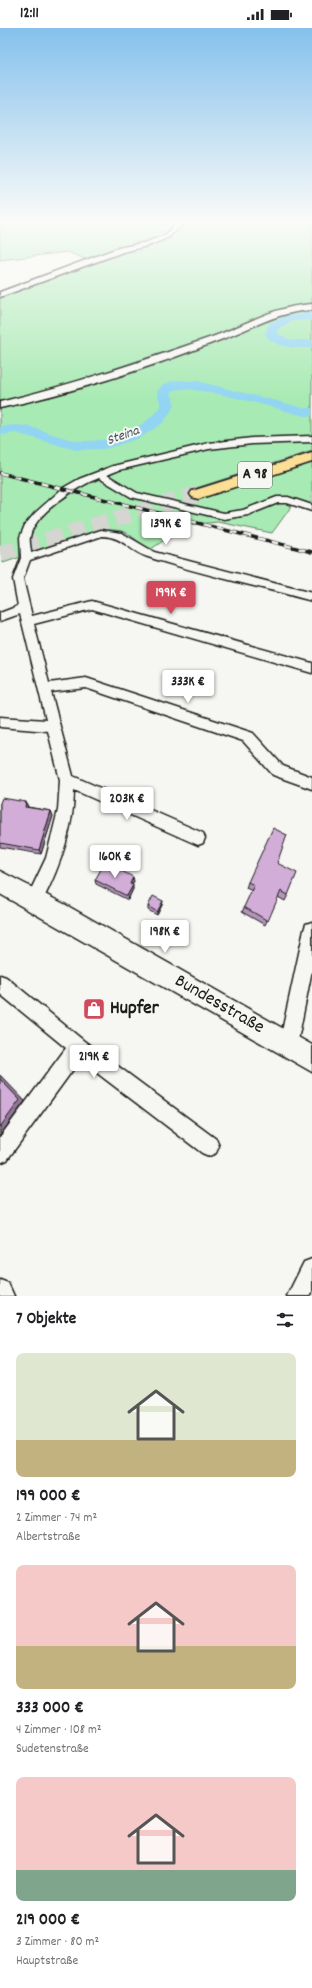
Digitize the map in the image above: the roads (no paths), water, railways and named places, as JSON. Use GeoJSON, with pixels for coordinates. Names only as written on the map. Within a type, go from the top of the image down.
{"type":"FeatureCollection","features":[{"type":"Feature","properties":{"kind":"highway","name":"A 98"},"geometry":{"type":"LineString","coordinates":[[198,494],[312,456]]}},
{"type":"Feature","properties":{"kind":"main road"},"geometry":{"type":"LineString","coordinates":[[0,405],[26,400],[217,338],[239,329],[266,315],[298,308],[312,308]]}},
{"type":"Feature","properties":{"kind":"main road","name":"Bundesstraße"},"geometry":{"type":"LineString","coordinates":[[0,882],[312,1059]]}},
{"type":"Feature","properties":{"kind":"street"},"geometry":{"type":"LineString","coordinates":[[0,295],[38,281]]}},
{"type":"Feature","properties":{"kind":"street"},"geometry":{"type":"LineString","coordinates":[[34,900],[45,882],[64,820],[68,799],[67,780],[46,688],[24,608],[18,579],[26,558],[25,538],[30,525],[38,515],[66,490],[82,481],[116,468],[209,446],[252,441],[312,439]]}},
{"type":"Feature","properties":{"kind":"street"},"geometry":{"type":"LineString","coordinates":[[101,475],[134,495],[224,516],[245,513],[277,500],[288,500],[312,508]]}},
{"type":"Feature","properties":{"kind":"street"},"geometry":{"type":"LineString","coordinates":[[26,558],[101,533],[113,533],[123,535],[148,553],[312,597]]}},
{"type":"Feature","properties":{"kind":"street"},"geometry":{"type":"LineString","coordinates":[[28,621],[92,605],[312,668]]}},
{"type":"Feature","properties":{"kind":"street"},"geometry":{"type":"LineString","coordinates":[[0,617],[24,608]]}},
{"type":"Feature","properties":{"kind":"street"},"geometry":{"type":"LineString","coordinates":[[46,688],[86,683],[248,737],[278,771],[312,783]]}},
{"type":"Feature","properties":{"kind":"street"},"geometry":{"type":"LineString","coordinates":[[0,722],[54,726]]}},
{"type":"Feature","properties":{"kind":"street"},"geometry":{"type":"LineString","coordinates":[[67,780],[198,838]]}},
{"type":"Feature","properties":{"kind":"street"},"geometry":{"type":"LineString","coordinates":[[288,1045],[312,930]]}},
{"type":"Feature","properties":{"kind":"street"},"geometry":{"type":"LineString","coordinates":[[0,983],[78,1047],[209,1146]]}},
{"type":"Feature","properties":{"kind":"street"},"geometry":{"type":"LineString","coordinates":[[0,1153],[78,1047]]}},
{"type":"Feature","properties":{"kind":"street"},"geometry":{"type":"LineString","coordinates":[[298,1296],[312,1270]]}},
{"type":"Feature","properties":{"kind":"street"},"geometry":{"type":"LineString","coordinates":[[0,1291],[3,1296]]}},
{"type":"Feature","properties":{"kind":"waterway","name":"Steina"},"geometry":{"type":"LineString","coordinates":[[312,316],[290,318],[273,326],[271,334],[280,341],[296,344],[312,344]]}},
{"type":"Feature","properties":{"kind":"waterway","name":"Steina"},"geometry":{"type":"LineString","coordinates":[[0,431],[16,429],[75,445],[105,444],[135,435],[159,419],[168,405],[164,392],[168,387],[177,384],[197,385],[304,412],[312,412]]}},
{"type":"Feature","properties":{"kind":"tunnel"},"geometry":{"type":"LineString","coordinates":[[0,554],[198,494]]}},
{"type":"Feature","properties":{"kind":"railway"},"geometry":{"type":"LineString","coordinates":[[0,473],[312,552]]}},
{"type":"Feature","properties":{"kind":"place","name":"Hupfer"},"geometry":{"type":"Point","coordinates":[94,1009]}}]}
